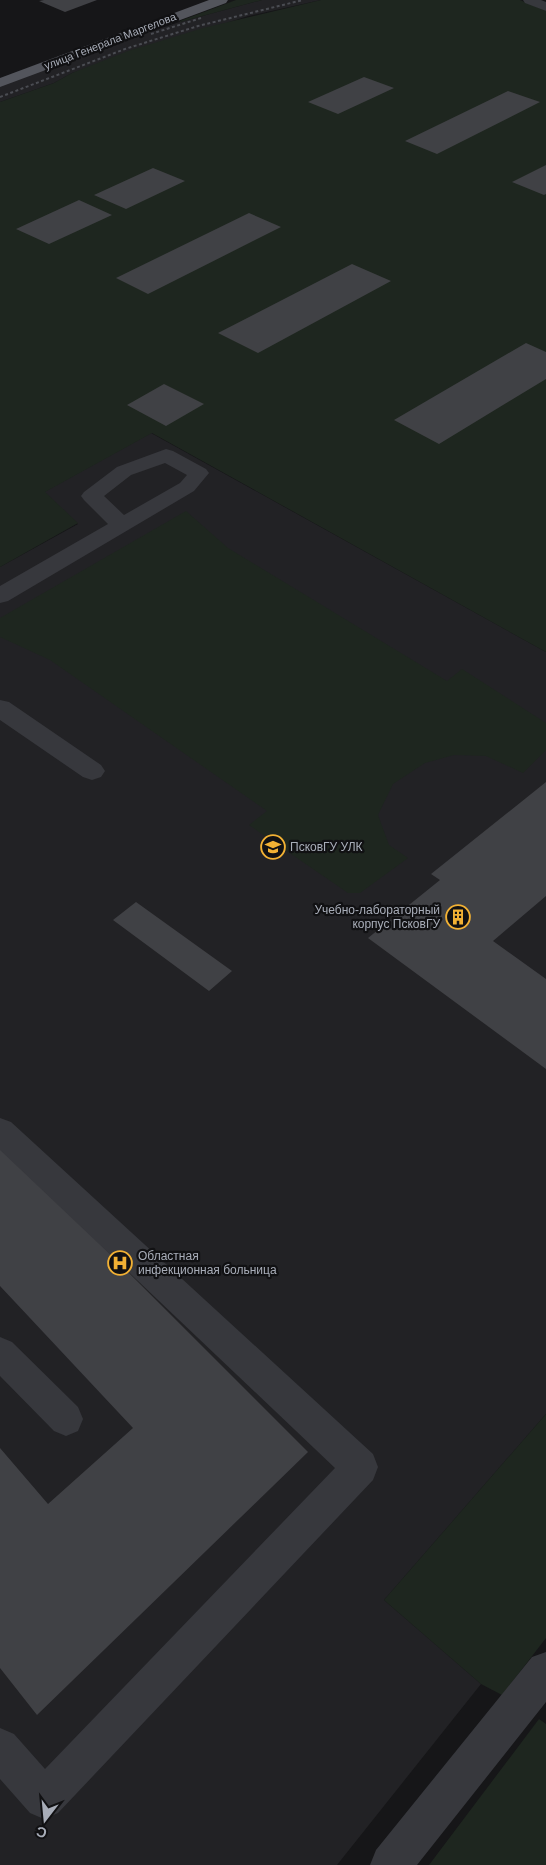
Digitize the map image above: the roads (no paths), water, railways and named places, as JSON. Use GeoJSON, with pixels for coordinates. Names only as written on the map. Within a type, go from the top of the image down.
{"type":"FeatureCollection","features":[{"type":"Feature","properties":{"kind":"main road","name":"улица Генерала Маргелова"},"geometry":{"type":"LineString","coordinates":[[0,83],[221,0]]}},
{"type":"Feature","properties":{"kind":"street"},"geometry":{"type":"LineString","coordinates":[[530,0],[546,7]]}},
{"type":"Feature","properties":{"kind":"street"},"geometry":{"type":"LineString","coordinates":[[0,596],[122,526]]}},
{"type":"Feature","properties":{"kind":"street"},"geometry":{"type":"LineString","coordinates":[[0,708],[92,771]]}},
{"type":"Feature","properties":{"kind":"street"},"geometry":{"type":"LineString","coordinates":[[0,1131],[360,1467],[44,1799],[0,1748]]}},
{"type":"Feature","properties":{"kind":"street"},"geometry":{"type":"LineString","coordinates":[[0,1353],[66,1419]]}},
{"type":"Feature","properties":{"kind":"street"},"geometry":{"type":"LineString","coordinates":[[391,1865],[546,1671]]}},
{"type":"Feature","properties":{"kind":"railway"},"geometry":{"type":"LineString","coordinates":[[0,97],[125,49],[198,26],[303,0]]}},
{"type":"Feature","properties":{"kind":"railway"},"geometry":{"type":"LineString","coordinates":[[151,34],[201,18]]}},
{"type":"Feature","properties":{"kind":"place","name":"ПсковГУ УЛК"},"geometry":{"type":"Point","coordinates":[273,847]}},
{"type":"Feature","properties":{"kind":"place","name":"Учебно-лабораторный корпус ПсковГУ"},"geometry":{"type":"Point","coordinates":[458,917]}},
{"type":"Feature","properties":{"kind":"place","name":"Областная инфекционная больница"},"geometry":{"type":"Point","coordinates":[120,1263]}}]}
